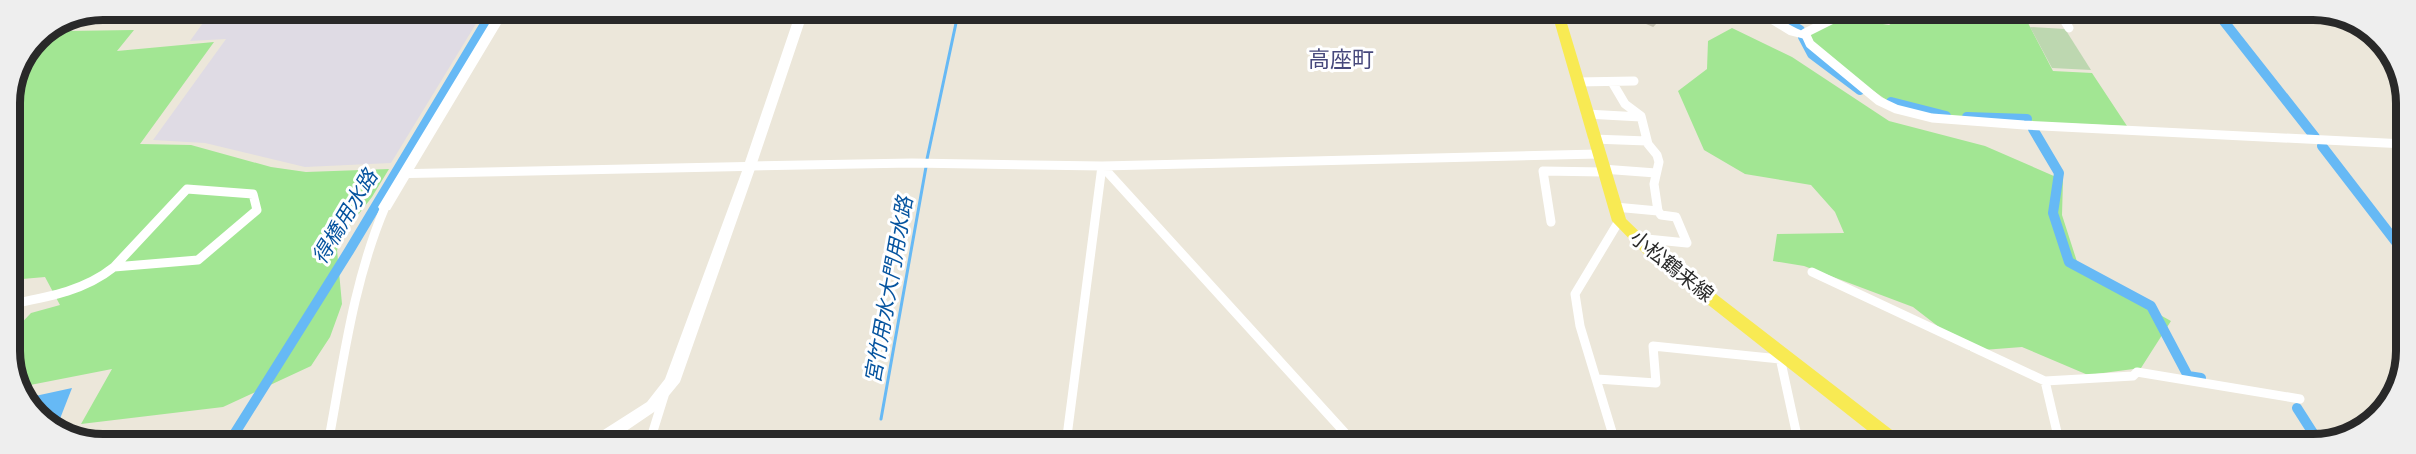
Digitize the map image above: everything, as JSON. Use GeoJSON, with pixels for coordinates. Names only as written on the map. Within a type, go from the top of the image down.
{"type":"FeatureCollection","features":[{"type":"Feature","properties":{"kind":"main road","name":"小松鶴来線"},"geometry":{"type":"LineString","coordinates":[[1560,20],[1617,214],[1634,237],[1779,354],[1884,434]]}},
{"type":"Feature","properties":{"kind":"street"},"geometry":{"type":"LineString","coordinates":[[330,434],[358,288],[369,245],[385,207],[497,20]]}},
{"type":"Feature","properties":{"kind":"street"},"geometry":{"type":"LineString","coordinates":[[610,434],[652,406],[679,368],[799,20]]}},
{"type":"Feature","properties":{"kind":"street"},"geometry":{"type":"LineString","coordinates":[[1771,20],[1794,33],[1805,35],[1817,53],[1865,89],[1872,97],[1889,106],[1940,119],[2396,144]]}},
{"type":"Feature","properties":{"kind":"street"},"geometry":{"type":"LineString","coordinates":[[1805,35],[1831,20]]}},
{"type":"Feature","properties":{"kind":"street"},"geometry":{"type":"LineString","coordinates":[[2064,20],[2069,28]]}},
{"type":"Feature","properties":{"kind":"street"},"geometry":{"type":"LineString","coordinates":[[1577,82],[1634,81]]}},
{"type":"Feature","properties":{"kind":"street"},"geometry":{"type":"LineString","coordinates":[[1612,82],[1625,104],[1641,117],[1647,141],[1657,155],[1659,162],[1654,184],[1658,210],[1661,215],[1676,217],[1687,243],[1634,237]]}},
{"type":"Feature","properties":{"kind":"street"},"geometry":{"type":"LineString","coordinates":[[1586,114],[1641,117]]}},
{"type":"Feature","properties":{"kind":"street"},"geometry":{"type":"LineString","coordinates":[[1551,222],[1543,171],[1599,159],[1647,141]]}},
{"type":"Feature","properties":{"kind":"street"},"geometry":{"type":"LineString","coordinates":[[405,174],[912,163],[1102,166],[1474,155],[1599,159],[1656,173]]}},
{"type":"Feature","properties":{"kind":"street"},"geometry":{"type":"LineString","coordinates":[[1067,434],[1102,166]]}},
{"type":"Feature","properties":{"kind":"street"},"geometry":{"type":"LineString","coordinates":[[1102,166],[1346,434]]}},
{"type":"Feature","properties":{"kind":"street"},"geometry":{"type":"LineString","coordinates":[[19,302],[81,288],[101,280],[187,189],[253,194],[257,210],[198,260],[114,267]]}},
{"type":"Feature","properties":{"kind":"street"},"geometry":{"type":"LineString","coordinates":[[1613,434],[1580,326],[1575,294],[1617,214],[1658,210]]}},
{"type":"Feature","properties":{"kind":"street"},"geometry":{"type":"LineString","coordinates":[[1812,272],[2045,381],[2133,376],[2137,372],[2300,399]]}},
{"type":"Feature","properties":{"kind":"street"},"geometry":{"type":"LineString","coordinates":[[1597,379],[1656,383],[1653,346],[1779,354],[1797,434]]}},
{"type":"Feature","properties":{"kind":"street"},"geometry":{"type":"LineString","coordinates":[[2045,381],[2057,434]]}},
{"type":"Feature","properties":{"kind":"street"},"geometry":{"type":"LineString","coordinates":[[652,434],[665,390]]}},
{"type":"Feature","properties":{"kind":"shaded area"},"geometry":{"type":"Polygon","coordinates":[[[205,20],[478,20],[391,163],[305,167],[205,143],[153,140],[226,39],[190,41],[205,20]]]}},
{"type":"Feature","properties":{"kind":"green space"},"geometry":{"type":"Polygon","coordinates":[[[1848,20],[1889,25],[1896,20],[2060,20],[2061,23],[2028,23],[2053,71],[2092,73],[2127,126],[2010,121],[1930,114],[1891,103],[1821,55],[1809,34],[1831,24],[1848,20]]]}},
{"type":"Feature","properties":{"kind":"green space"},"geometry":{"type":"Polygon","coordinates":[[[71,26],[67,31],[134,30],[117,51],[214,42],[140,144],[191,145],[271,167],[306,172],[389,169],[372,197],[351,224],[337,250],[342,304],[330,337],[311,366],[223,407],[81,424],[112,369],[27,386],[21,368],[19,326],[31,313],[60,305],[45,277],[19,279],[19,103],[21,86],[33,56],[56,33],[71,26]]]}},
{"type":"Feature","properties":{"kind":"green space"},"geometry":{"type":"Polygon","coordinates":[[[2030,27],[2065,29],[2091,70],[2052,68],[2030,27]]]}},
{"type":"Feature","properties":{"kind":"green space"},"geometry":{"type":"Polygon","coordinates":[[[1732,28],[1792,57],[1889,121],[1985,146],[2063,180],[2062,215],[2080,271],[2171,321],[2141,368],[2088,375],[2022,347],[1970,351],[1913,307],[1804,266],[1773,261],[1777,234],[1844,233],[1835,212],[1811,185],[1745,174],[1704,150],[1678,91],[1707,69],[1708,41],[1732,28]]]}},
{"type":"Feature","properties":{"kind":"water"},"geometry":{"type":"Polygon","coordinates":[[[72,388],[59,422],[32,397],[72,388]]]}},
{"type":"Feature","properties":{"kind":"building"},"geometry":{"type":"Polygon","coordinates":[[[1639,20],[1659,20],[1653,26],[1639,20]]]}},
{"type":"Feature","properties":{"kind":"waterway","name":"得橋用水路"},"geometry":{"type":"LineString","coordinates":[[234,434],[349,251],[487,20]]}},
{"type":"Feature","properties":{"kind":"waterway","name":"宮竹用水大門用水路"},"geometry":{"type":"LineString","coordinates":[[927,159],[957,20]]}},
{"type":"Feature","properties":{"kind":"waterway"},"geometry":{"type":"LineString","coordinates":[[1783,20],[1800,30]]}},
{"type":"Feature","properties":{"kind":"waterway"},"geometry":{"type":"LineString","coordinates":[[2223,20],[2315,137]]}},
{"type":"Feature","properties":{"kind":"waterway"},"geometry":{"type":"LineString","coordinates":[[1803,37],[1812,54],[1860,90]]}},
{"type":"Feature","properties":{"kind":"waterway"},"geometry":{"type":"LineString","coordinates":[[1891,102],[1946,116]]}},
{"type":"Feature","properties":{"kind":"waterway"},"geometry":{"type":"LineString","coordinates":[[1967,117],[2027,119]]}},
{"type":"Feature","properties":{"kind":"waterway"},"geometry":{"type":"LineString","coordinates":[[2033,129],[2059,173],[2053,213],[2069,262],[2151,306],[2188,376],[2201,378]]}},
{"type":"Feature","properties":{"kind":"waterway"},"geometry":{"type":"LineString","coordinates":[[2322,146],[2396,242]]}},
{"type":"Feature","properties":{"kind":"waterway","name":"宮竹用水大門用水路"},"geometry":{"type":"LineString","coordinates":[[881,419],[926,167]]}},
{"type":"Feature","properties":{"kind":"waterway"},"geometry":{"type":"LineString","coordinates":[[2297,408],[2314,434]]}},
{"type":"Feature","properties":{"kind":"district","name":"高座町"},"geometry":{"type":"Point","coordinates":[1341,59]}}]}
